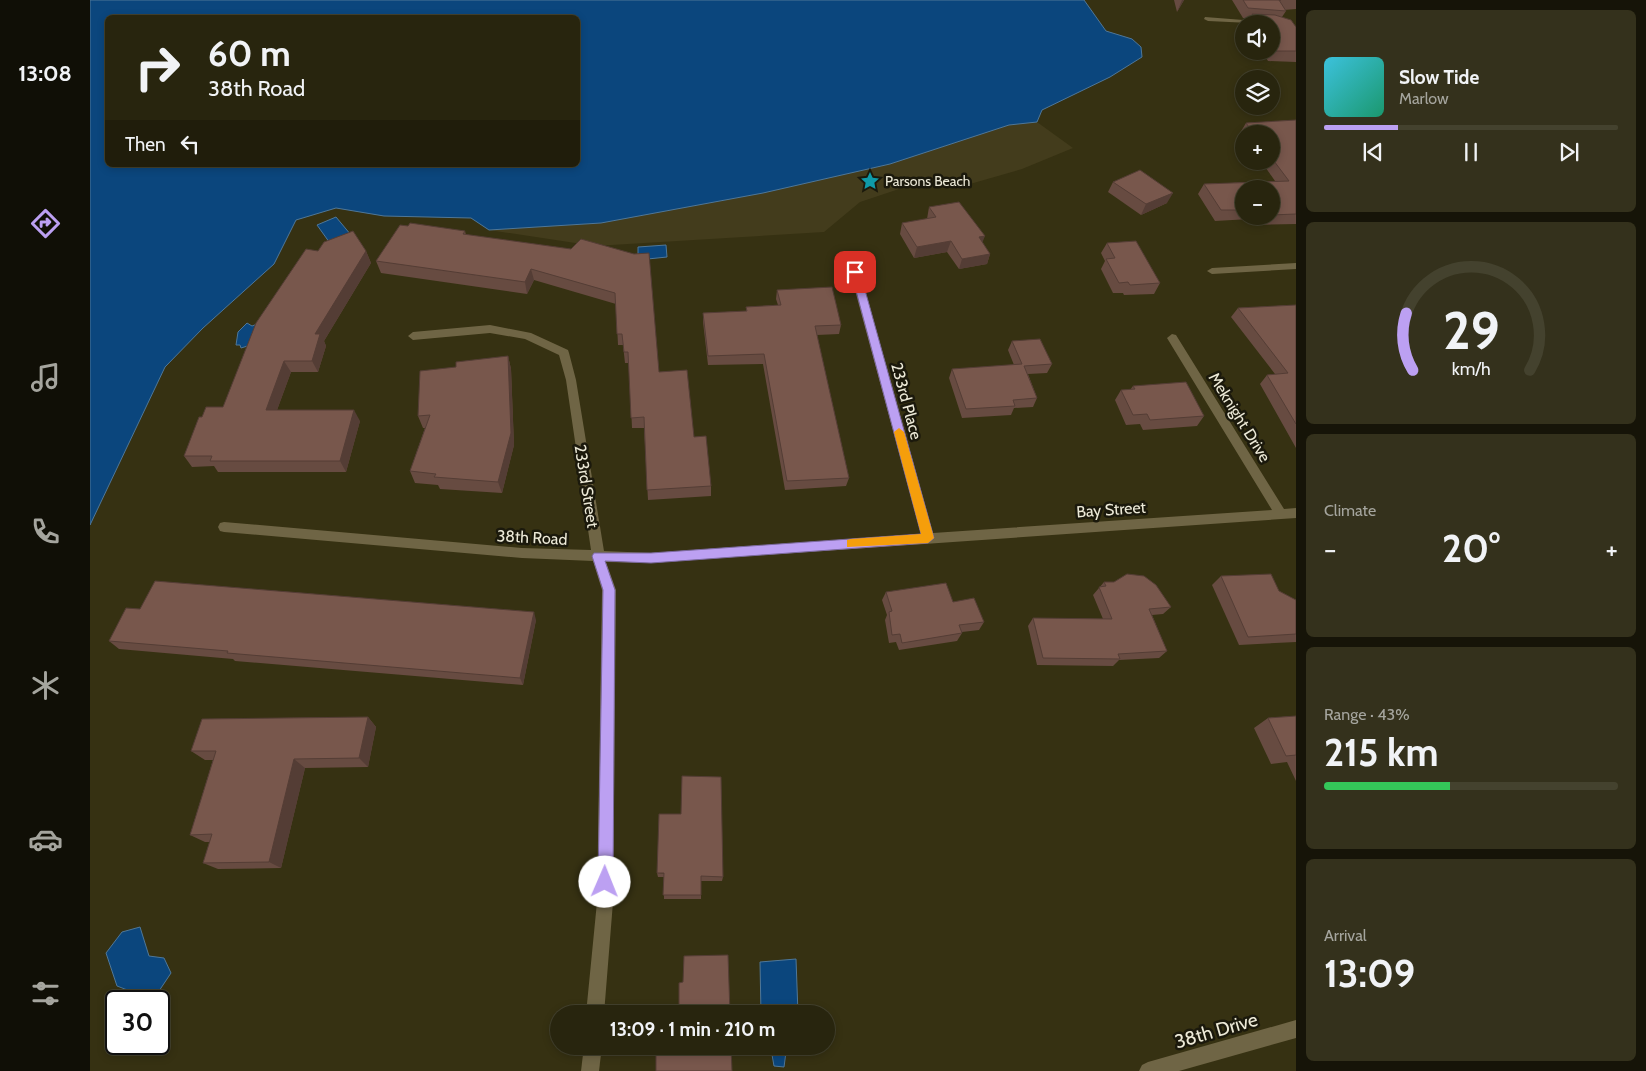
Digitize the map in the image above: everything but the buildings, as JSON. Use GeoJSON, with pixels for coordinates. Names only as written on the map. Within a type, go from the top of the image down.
{"type":"FeatureCollection","features":[{"type":"Feature","properties":{"kind":"street"},"geometry":{"type":"LineString","coordinates":[[1208,19],[1235,21]]}},
{"type":"Feature","properties":{"kind":"street"},"geometry":{"type":"LineString","coordinates":[[1212,271],[1296,266]]}},
{"type":"Feature","properties":{"kind":"street","name":"233rd Place"},"geometry":{"type":"LineString","coordinates":[[855,272],[928,538]]}},
{"type":"Feature","properties":{"kind":"street","name":"233rd Street"},"geometry":{"type":"LineString","coordinates":[[413,336],[490,329],[528,336],[564,353],[571,380],[598,556],[609,590],[605,902],[596,1005]]}},
{"type":"Feature","properties":{"kind":"street","name":"Meknight Drive"},"geometry":{"type":"LineString","coordinates":[[1172,338],[1280,514]]}},
{"type":"Feature","properties":{"kind":"street","name":"Bay Street"},"geometry":{"type":"LineString","coordinates":[[928,538],[1296,513]]}},
{"type":"Feature","properties":{"kind":"street","name":"38th Road"},"geometry":{"type":"LineString","coordinates":[[224,526],[522,554],[651,558],[928,538]]}},
{"type":"Feature","properties":{"kind":"street","name":"38th Drive"},"geometry":{"type":"LineString","coordinates":[[1148,1071],[1296,1029]]}},
{"type":"Feature","properties":{"kind":"street"},"geometry":{"type":"LineString","coordinates":[[590,1071],[592,1055]]}},
{"type":"Feature","properties":{"kind":"sand","name":"Parsons Beach"},"geometry":{"type":"Polygon","coordinates":[[[1037,122],[1073,148],[1022,169],[963,186],[941,175],[860,202],[824,232],[595,246],[489,230],[601,223],[763,193],[890,164],[1009,125],[1037,122]]]}},
{"type":"Feature","properties":{"kind":"water"},"geometry":{"type":"Polygon","coordinates":[[[90,0],[1084,0],[1106,31],[1132,39],[1141,47],[1142,57],[1110,77],[1042,110],[1037,122],[1009,125],[890,164],[763,193],[601,223],[489,230],[471,218],[384,216],[336,208],[296,220],[274,264],[203,328],[165,367],[90,525],[90,0]]]}},
{"type":"Feature","properties":{"kind":"water"},"geometry":{"type":"Polygon","coordinates":[[[336,217],[351,235],[332,246],[317,225],[336,217]]]}},
{"type":"Feature","properties":{"kind":"water"},"geometry":{"type":"Polygon","coordinates":[[[666,245],[667,257],[638,260],[638,247],[666,245]]]}},
{"type":"Feature","properties":{"kind":"water"},"geometry":{"type":"Polygon","coordinates":[[[247,323],[252,326],[260,323],[251,345],[241,348],[240,345],[236,345],[238,332],[247,323]]]}},
{"type":"Feature","properties":{"kind":"water"},"geometry":{"type":"Polygon","coordinates":[[[140,927],[149,956],[164,958],[171,973],[160,990],[127,990],[117,986],[106,953],[122,932],[140,927]]]}},
{"type":"Feature","properties":{"kind":"water"},"geometry":{"type":"Polygon","coordinates":[[[796,959],[798,1005],[761,1005],[760,962],[796,959]]]}},
{"type":"Feature","properties":{"kind":"water"},"geometry":{"type":"Polygon","coordinates":[[[772,1055],[786,1055],[784,1067],[774,1066],[772,1055]]]}},
{"type":"Feature","properties":{"kind":"slow traffic"},"geometry":{"type":"LineString","coordinates":[[851,544],[928,538],[899,432]]}},
{"type":"Feature","properties":{"kind":"place","name":"Parsons Beach"},"geometry":{"type":"Point","coordinates":[870,181]}},
{"type":"Feature","properties":{"kind":"route"},"geometry":{"type":"LineString","coordinates":[[605,882],[609,590],[598,556],[651,558],[928,538],[855,272]]}}]}
